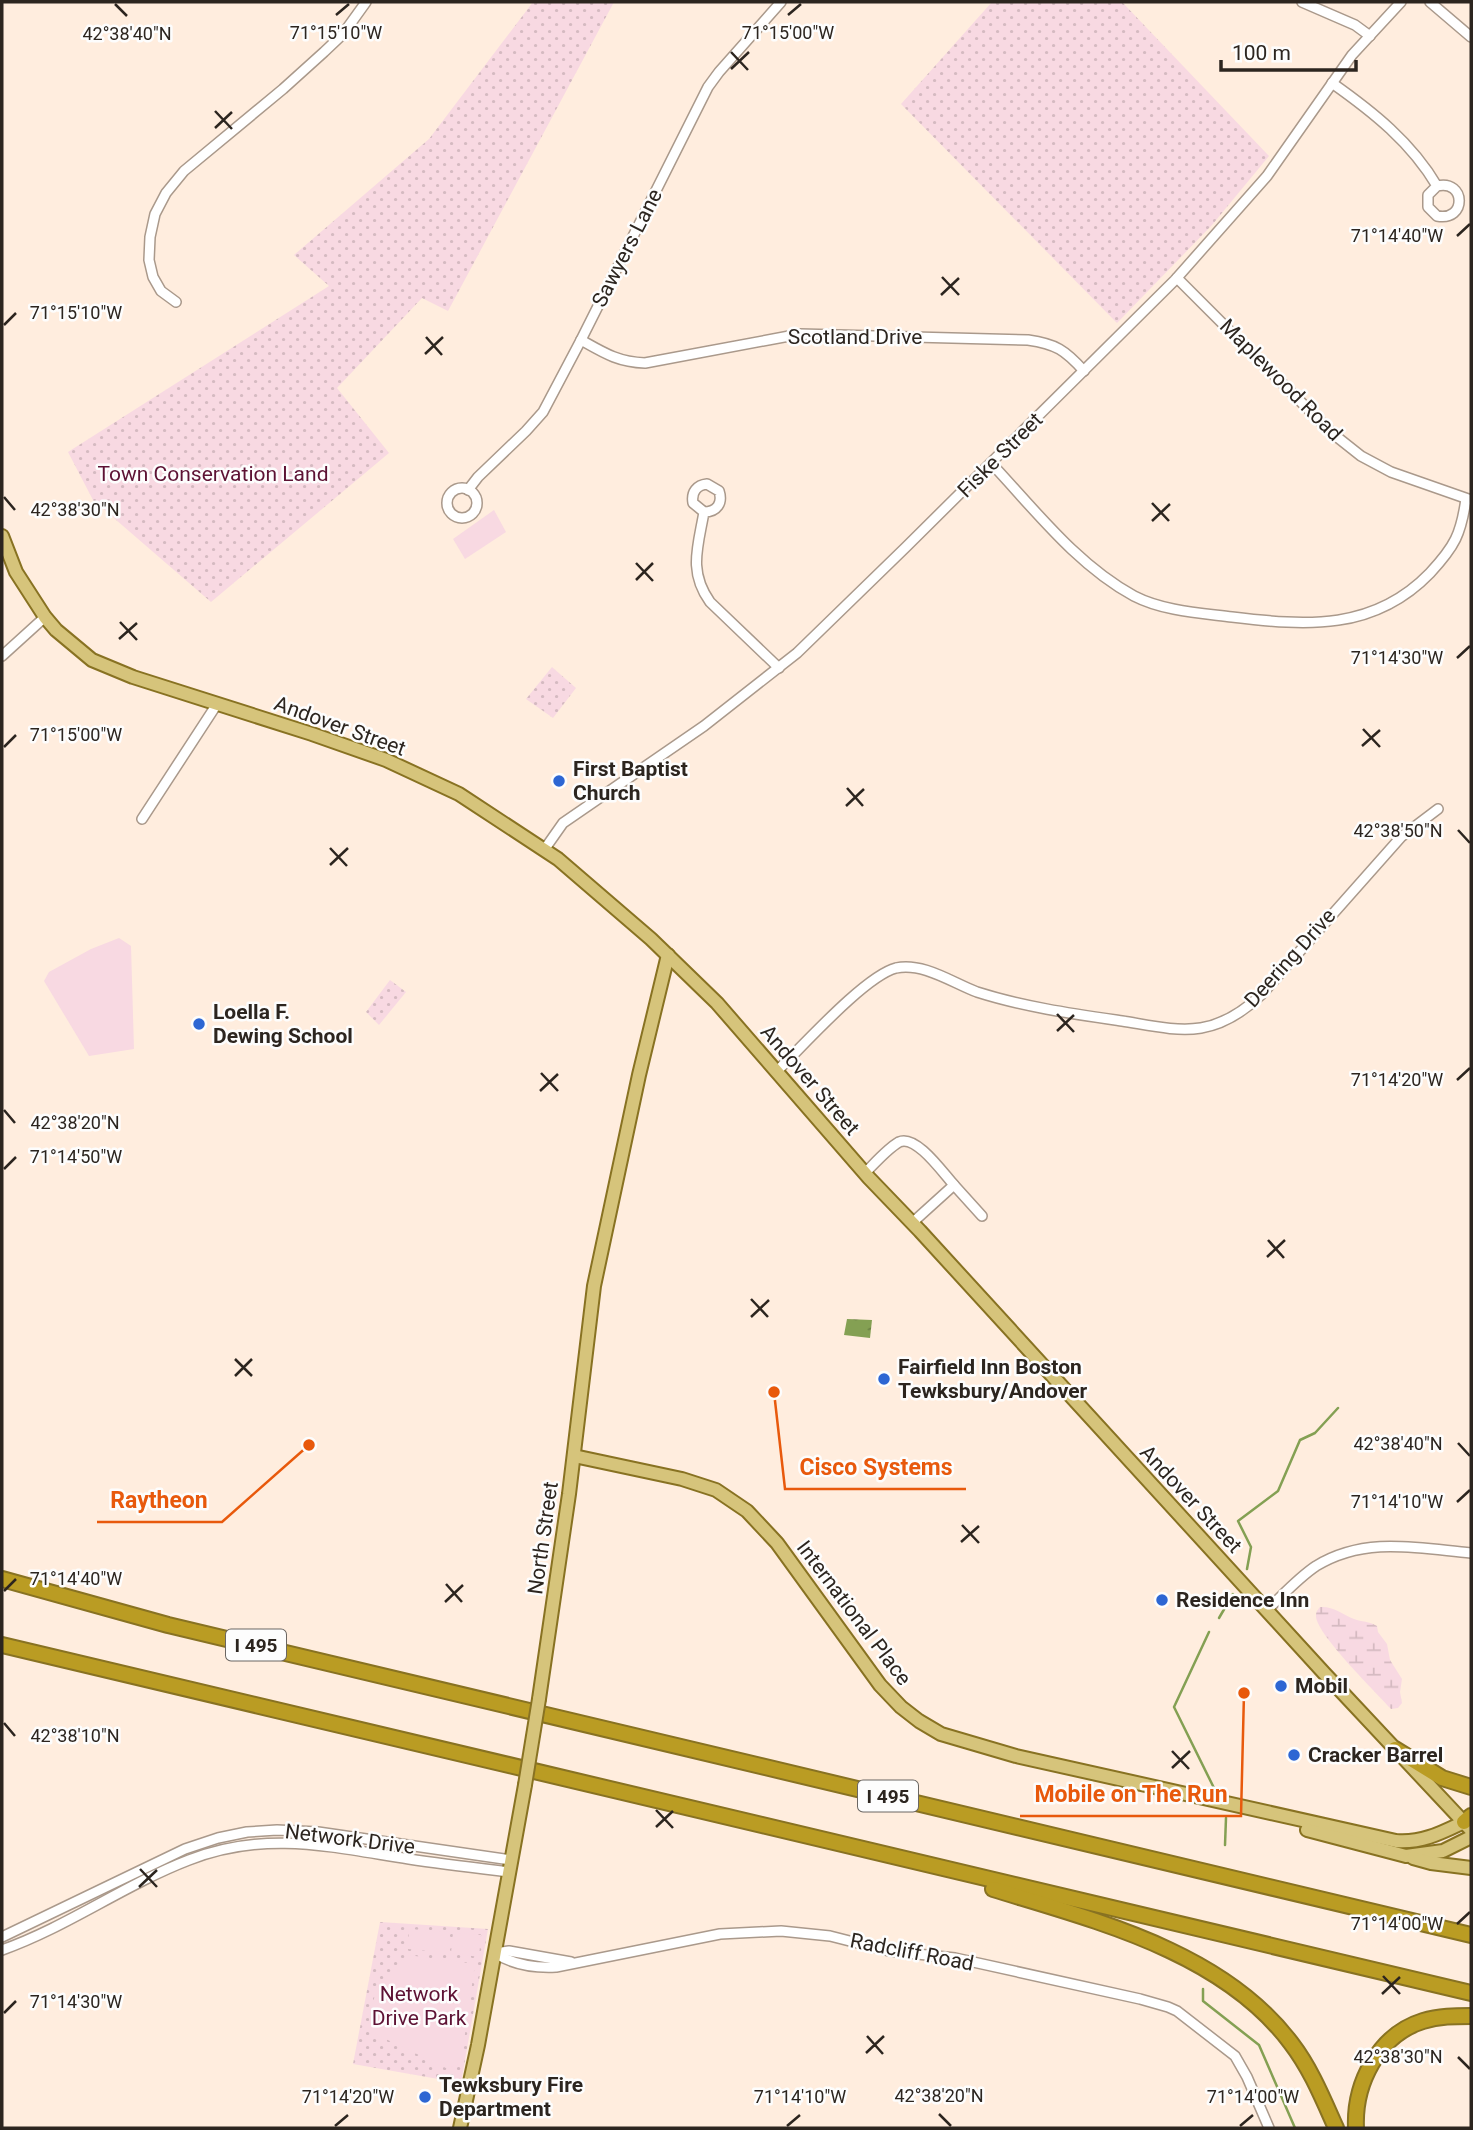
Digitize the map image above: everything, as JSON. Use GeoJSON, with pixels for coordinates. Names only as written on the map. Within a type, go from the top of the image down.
{"type":"FeatureCollection","features":[{"type":"Feature","properties":{"kind":"highway","name":"I 495"},"geometry":{"type":"LineString","coordinates":[[2,1579],[168,1625],[1471,1935]]}},
{"type":"Feature","properties":{"kind":"highway"},"geometry":{"type":"LineString","coordinates":[[2,1645],[1471,1993]]}},
{"type":"Feature","properties":{"kind":"highway"},"geometry":{"type":"LineString","coordinates":[[1395,1749],[1443,1778],[1471,1787]]}},
{"type":"Feature","properties":{"kind":"highway"},"geometry":{"type":"LineString","coordinates":[[875,1852],[1094,1921],[1165,1949],[1209,1971],[1255,2004],[1286,2036],[1306,2065],[1336,2128]]}},
{"type":"Feature","properties":{"kind":"highway"},"geometry":{"type":"LineString","coordinates":[[1356,2128],[1357,2100],[1363,2080],[1375,2059],[1388,2044],[1408,2028],[1424,2021],[1441,2017],[1471,2016]]}},
{"type":"Feature","properties":{"kind":"main road","name":"Andover Street"},"geometry":{"type":"LineString","coordinates":[[2,536],[16,572],[45,617],[56,630],[92,660],[133,677],[312,734],[398,766],[459,794],[558,859],[652,939],[717,1003],[865,1173],[1395,1749],[1469,1823]]}},
{"type":"Feature","properties":{"kind":"main road","name":"North Street"},"geometry":{"type":"LineString","coordinates":[[460,2128],[495,1953],[539,1699],[574,1455],[594,1286],[639,1075],[668,955]]}},
{"type":"Feature","properties":{"kind":"main road","name":"International Place"},"geometry":{"type":"LineString","coordinates":[[574,1455],[682,1479],[728,1496],[753,1517],[777,1543],[880,1685],[901,1707],[941,1734],[1016,1756],[1396,1841],[1422,1840],[1469,1823]]}},
{"type":"Feature","properties":{"kind":"main road","name":"International Place"},"geometry":{"type":"LineString","coordinates":[[1238,1807],[1284,1825],[1406,1856],[1443,1851],[1471,1837]]}},
{"type":"Feature","properties":{"kind":"main road"},"geometry":{"type":"LineString","coordinates":[[1406,1856],[1431,1863],[1471,1868]]}},
{"type":"Feature","properties":{"kind":"street"},"geometry":{"type":"LineString","coordinates":[[176,302],[157,284],[149,260],[149,237],[155,214],[166,193],[184,171],[283,89],[343,34],[366,2]]}},
{"type":"Feature","properties":{"kind":"street","name":"Sawyers Lane"},"geometry":{"type":"LineString","coordinates":[[468,490],[536,421],[581,340],[708,87],[781,2]]}},
{"type":"Feature","properties":{"kind":"street"},"geometry":{"type":"LineString","coordinates":[[1302,2],[1349,22],[1370,36]]}},
{"type":"Feature","properties":{"kind":"street","name":"Fiske Street"},"geometry":{"type":"LineString","coordinates":[[544,850],[563,823],[704,726],[797,653],[1178,278],[1267,176],[1332,83],[1401,2]]}},
{"type":"Feature","properties":{"kind":"street"},"geometry":{"type":"LineString","coordinates":[[1430,2],[1471,37]]}},
{"type":"Feature","properties":{"kind":"street"},"geometry":{"type":"LineString","coordinates":[[1332,83],[1382,120],[1422,163],[1437,186]]}},
{"type":"Feature","properties":{"kind":"street","name":"Maplewood Road"},"geometry":{"type":"LineString","coordinates":[[1178,278],[1341,441],[1361,456],[1391,472],[1469,499]]}},
{"type":"Feature","properties":{"kind":"street","name":"Scotland Drive"},"geometry":{"type":"LineString","coordinates":[[581,340],[610,356],[627,362],[645,363],[800,334],[1028,340],[1048,342],[1060,348],[1084,371]]}},
{"type":"Feature","properties":{"kind":"street"},"geometry":{"type":"LineString","coordinates":[[991,463],[1062,539],[1111,583],[1149,602],[1189,612],[1294,622],[1331,622],[1389,605],[1417,585],[1452,547],[1469,499]]}},
{"type":"Feature","properties":{"kind":"street"},"geometry":{"type":"LineString","coordinates":[[704,512],[696,561],[696,572],[703,593],[779,668]]}},
{"type":"Feature","properties":{"kind":"street"},"geometry":{"type":"LineString","coordinates":[[2,656],[45,617]]}},
{"type":"Feature","properties":{"kind":"street"},"geometry":{"type":"LineString","coordinates":[[142,819],[217,704]]}},
{"type":"Feature","properties":{"kind":"street","name":"Deering Drive"},"geometry":{"type":"LineString","coordinates":[[777,1072],[873,979],[895,969],[907,967],[1007,1001],[1079,1015],[1162,1028],[1186,1029],[1213,1025],[1250,1005],[1401,836],[1438,809]]}},
{"type":"Feature","properties":{"kind":"street"},"geometry":{"type":"LineString","coordinates":[[865,1173],[898,1143],[908,1141],[916,1144],[982,1216]]}},
{"type":"Feature","properties":{"kind":"street"},"geometry":{"type":"LineString","coordinates":[[912,1223],[954,1185]]}},
{"type":"Feature","properties":{"kind":"street"},"geometry":{"type":"LineString","coordinates":[[1267,1610],[1297,1580],[1314,1568],[1352,1550],[1382,1546],[1471,1553]]}},
{"type":"Feature","properties":{"kind":"street","name":"Network Drive"},"geometry":{"type":"LineString","coordinates":[[2,1937],[185,1849],[247,1832],[318,1832],[510,1866]]}},
{"type":"Feature","properties":{"kind":"street","name":"Network Drive"},"geometry":{"type":"LineString","coordinates":[[2,1950],[28,1941],[124,1890],[189,1860],[248,1844],[317,1844],[413,1860],[510,1866]]}},
{"type":"Feature","properties":{"kind":"street","name":"Radcliff Road"},"geometry":{"type":"LineString","coordinates":[[495,1953],[509,1951],[573,1962],[720,1934],[781,1931],[831,1936],[889,1951],[954,1958],[1151,2002],[1177,2011],[1231,2052],[1244,2071],[1269,2128]]}},
{"type":"Feature","properties":{"kind":"green space","name":"Town Conservation Land"},"geometry":{"type":"Polygon","coordinates":[[[533,2],[614,2],[448,311],[422,298],[337,388],[389,453],[211,602],[93,500],[68,452],[329,286],[294,255],[429,139],[533,2]]]}},
{"type":"Feature","properties":{"kind":"green space"},"geometry":{"type":"Polygon","coordinates":[[[992,2],[1122,2],[1269,156],[1212,225],[1117,323],[901,104],[992,2]]]}},
{"type":"Feature","properties":{"kind":"green space"},"geometry":{"type":"Polygon","coordinates":[[[494,510],[506,532],[465,559],[453,539],[494,510]]]}},
{"type":"Feature","properties":{"kind":"green space"},"geometry":{"type":"Polygon","coordinates":[[[552,667],[576,688],[553,718],[526,699],[552,667]]]}},
{"type":"Feature","properties":{"kind":"green space"},"geometry":{"type":"Polygon","coordinates":[[[119,938],[131,946],[134,1049],[89,1056],[44,981],[49,972],[91,949],[119,938]]]}},
{"type":"Feature","properties":{"kind":"green space"},"geometry":{"type":"Polygon","coordinates":[[[390,980],[406,992],[379,1025],[366,1012],[390,980]]]}},
{"type":"Feature","properties":{"kind":"green space"},"geometry":{"type":"Polygon","coordinates":[[[1320,1607],[1333,1609],[1377,1626],[1387,1644],[1390,1660],[1402,1679],[1402,1703],[1398,1708],[1391,1709],[1327,1637],[1316,1617],[1320,1607]]]}},
{"type":"Feature","properties":{"kind":"green space","name":"Network Drive Park"},"geometry":{"type":"Polygon","coordinates":[[[380,1922],[488,1929],[461,2083],[353,2064],[380,1922]]]}},
{"type":"Feature","properties":{"kind":"green space"},"geometry":{"type":"Polygon","coordinates":[[[409,1929],[450,1932],[448,1953],[408,1949],[409,1929]]]}},
{"type":"Feature","properties":{"kind":"green space"},"geometry":{"type":"Polygon","coordinates":[[[453,1933],[481,1935],[479,1957],[451,1953],[453,1933]]]}},
{"type":"Feature","properties":{"kind":"green space"},"geometry":{"type":"Polygon","coordinates":[[[408,1955],[475,1964],[461,2062],[448,2069],[367,2030],[377,1985],[408,1955]]]}},
{"type":"Feature","properties":{"kind":"water"},"geometry":{"type":"Polygon","coordinates":[[[847,1319],[872,1320],[870,1338],[844,1335],[847,1319]]]}},
{"type":"Feature","properties":{"kind":"waterway"},"geometry":{"type":"LineString","coordinates":[[1247,1569],[1251,1547],[1238,1521],[1278,1491],[1300,1440],[1315,1433],[1338,1408]]}},
{"type":"Feature","properties":{"kind":"waterway"},"geometry":{"type":"LineString","coordinates":[[1219,1618],[1233,1594]]}},
{"type":"Feature","properties":{"kind":"waterway"},"geometry":{"type":"LineString","coordinates":[[1209,1632],[1174,1707],[1214,1788]]}},
{"type":"Feature","properties":{"kind":"waterway"},"geometry":{"type":"LineString","coordinates":[[1225,1845],[1226,1818]]}},
{"type":"Feature","properties":{"kind":"waterway"},"geometry":{"type":"LineString","coordinates":[[1203,1989],[1203,2001],[1259,2045],[1295,2128]]}},
{"type":"Feature","properties":{"kind":"place","name":"First Baptist Church"},"geometry":{"type":"Point","coordinates":[559,781]}},
{"type":"Feature","properties":{"kind":"place","name":"Loella F. Dewing School"},"geometry":{"type":"Point","coordinates":[199,1024]}},
{"type":"Feature","properties":{"kind":"place","name":"Fairfield Inn Boston Tewksbury/Andover"},"geometry":{"type":"Point","coordinates":[884,1379]}},
{"type":"Feature","properties":{"kind":"place","name":"Cisco Systems"},"geometry":{"type":"Point","coordinates":[774,1392]}},
{"type":"Feature","properties":{"kind":"place","name":"Raytheon"},"geometry":{"type":"Point","coordinates":[309,1445]}},
{"type":"Feature","properties":{"kind":"place","name":"Residence Inn"},"geometry":{"type":"Point","coordinates":[1162,1600]}},
{"type":"Feature","properties":{"kind":"place","name":"Mobil"},"geometry":{"type":"Point","coordinates":[1281,1686]}},
{"type":"Feature","properties":{"kind":"place","name":"Mobile on The Run"},"geometry":{"type":"Point","coordinates":[1244,1693]}},
{"type":"Feature","properties":{"kind":"place","name":"Cracker Barrel"},"geometry":{"type":"Point","coordinates":[1294,1755]}},
{"type":"Feature","properties":{"kind":"place","name":"Tewksbury Fire Department"},"geometry":{"type":"Point","coordinates":[425,2097]}}]}
